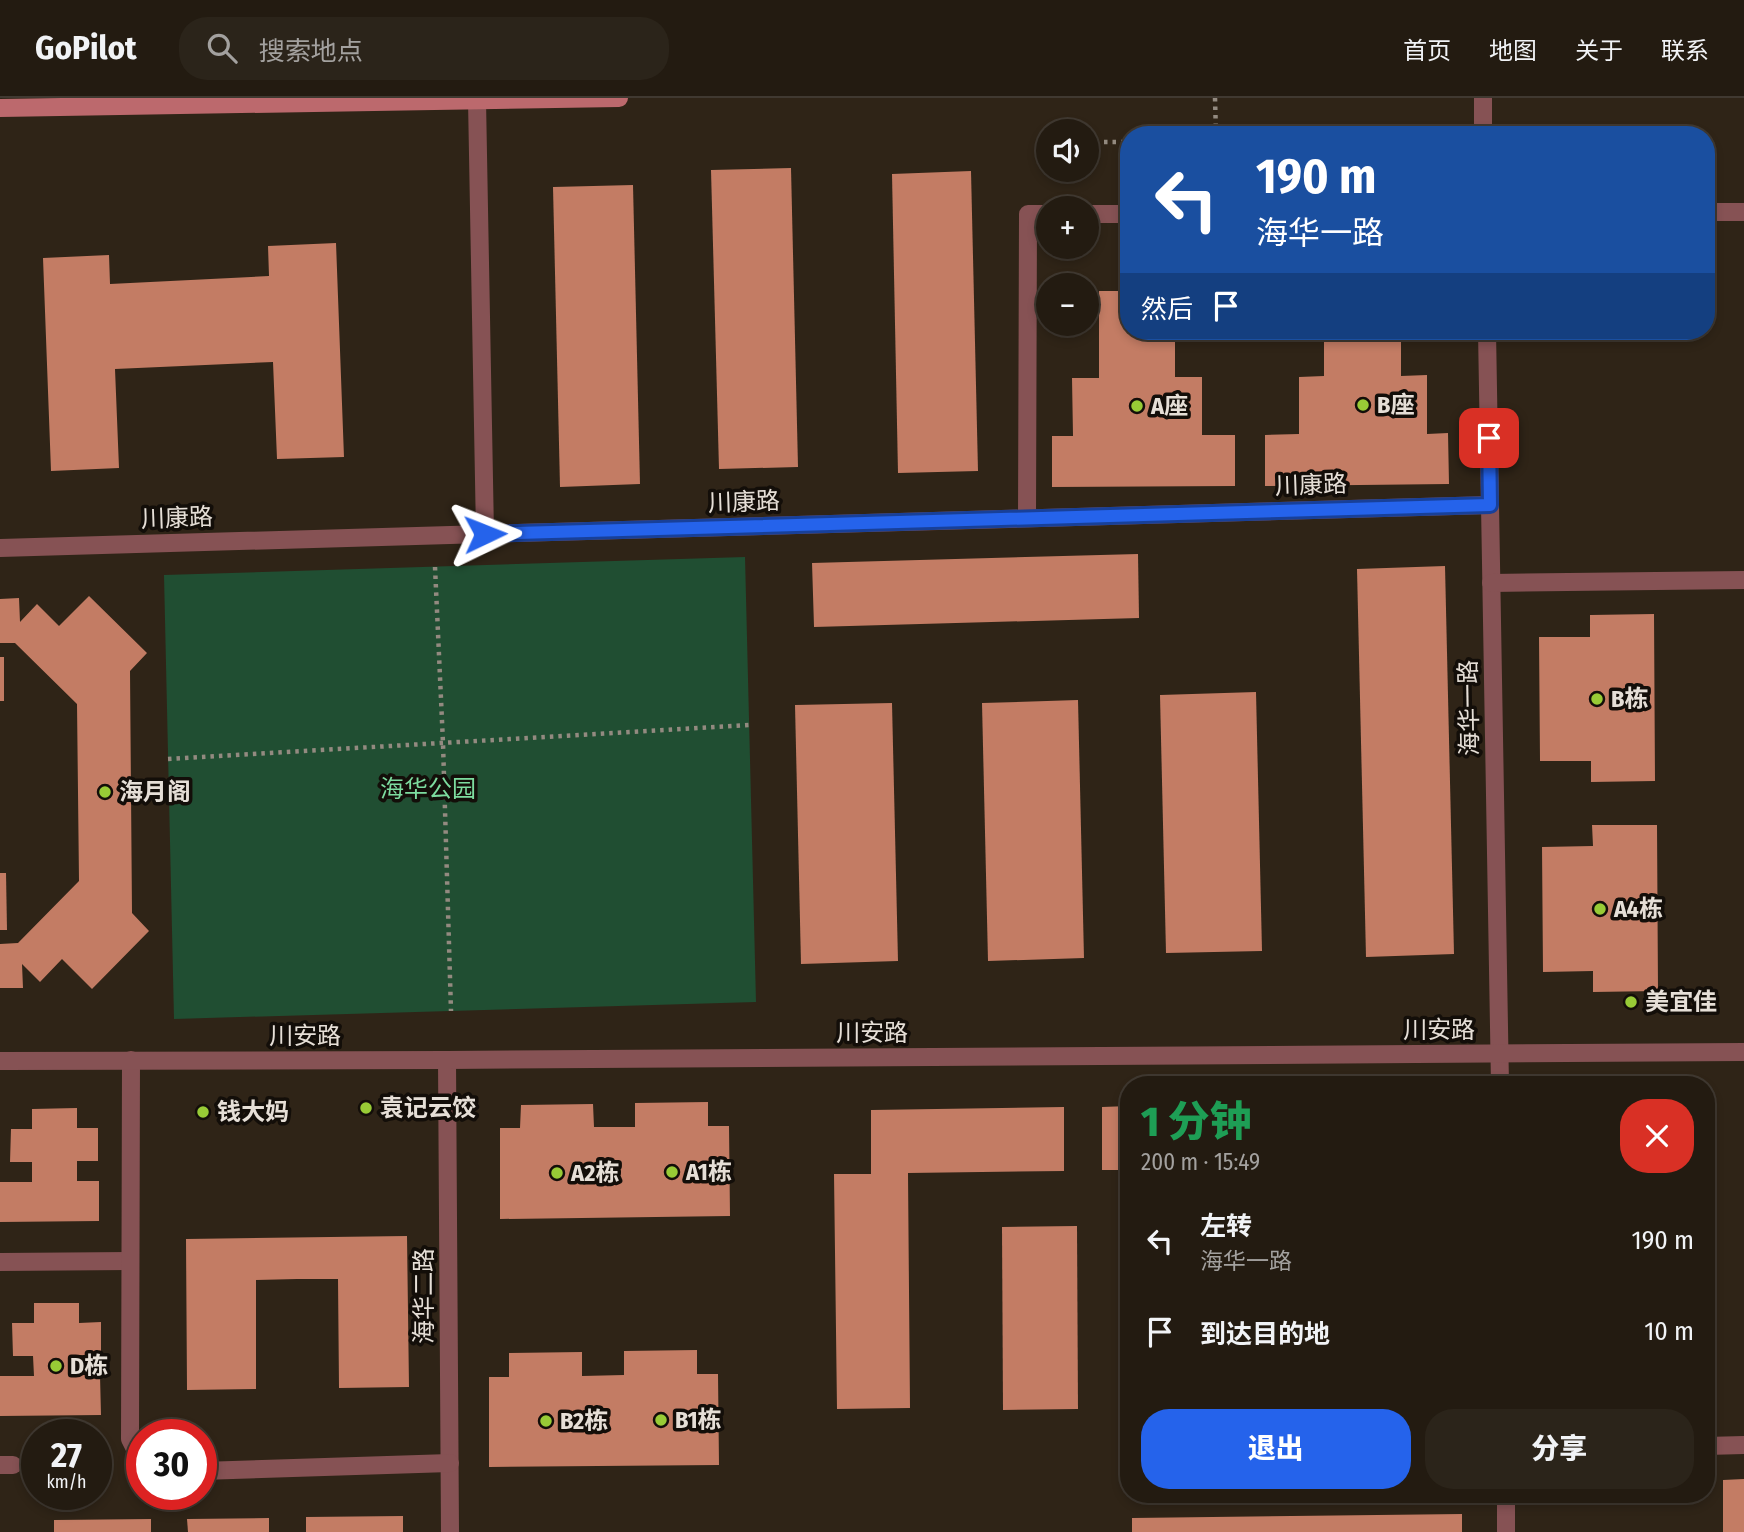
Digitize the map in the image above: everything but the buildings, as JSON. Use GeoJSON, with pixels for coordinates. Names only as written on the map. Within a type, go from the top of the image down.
{"type":"FeatureCollection","features":[{"type":"Feature","properties":{"kind":"main road"},"geometry":{"type":"LineString","coordinates":[[0,107],[619,98]]}},
{"type":"Feature","properties":{"kind":"street"},"geometry":{"type":"LineString","coordinates":[[1483,98],[1483,126]]}},
{"type":"Feature","properties":{"kind":"street"},"geometry":{"type":"LineString","coordinates":[[477,100],[485,534]]}},
{"type":"Feature","properties":{"kind":"street"},"geometry":{"type":"LineString","coordinates":[[1715,212],[1744,212]]}},
{"type":"Feature","properties":{"kind":"street"},"geometry":{"type":"LineString","coordinates":[[1027,518],[1028,214],[1036,214]]}},
{"type":"Feature","properties":{"kind":"street"},"geometry":{"type":"LineString","coordinates":[[1099,214],[1120,214]]}},
{"type":"Feature","properties":{"kind":"street","name":"海华一路"},"geometry":{"type":"LineString","coordinates":[[1487,340],[1500,1076]]}},
{"type":"Feature","properties":{"kind":"street","name":"川康路"},"geometry":{"type":"LineString","coordinates":[[0,548],[1490,505]]}},
{"type":"Feature","properties":{"kind":"street"},"geometry":{"type":"LineString","coordinates":[[1491,583],[1744,580]]}},
{"type":"Feature","properties":{"kind":"street","name":"川安路"},"geometry":{"type":"LineString","coordinates":[[0,1061],[1744,1052]]}},
{"type":"Feature","properties":{"kind":"street"},"geometry":{"type":"LineString","coordinates":[[130,1419],[131,1060]]}},
{"type":"Feature","properties":{"kind":"street","name":"海华二路"},"geometry":{"type":"LineString","coordinates":[[447,1060],[450,1532]]}},
{"type":"Feature","properties":{"kind":"street"},"geometry":{"type":"LineString","coordinates":[[0,1262],[130,1261]]}},
{"type":"Feature","properties":{"kind":"street"},"geometry":{"type":"LineString","coordinates":[[1715,1446],[1744,1445]]}},
{"type":"Feature","properties":{"kind":"street"},"geometry":{"type":"LineString","coordinates":[[217,1470],[450,1463]]}},
{"type":"Feature","properties":{"kind":"street"},"geometry":{"type":"LineString","coordinates":[[1506,1503],[1506,1532]]}},
{"type":"Feature","properties":{"kind":"path"},"geometry":{"type":"LineString","coordinates":[[1216,98],[1216,126]]}},
{"type":"Feature","properties":{"kind":"path"},"geometry":{"type":"LineString","coordinates":[[1099,142],[1120,142]]}},
{"type":"Feature","properties":{"kind":"path"},"geometry":{"type":"LineString","coordinates":[[435,567],[451,1011]]}},
{"type":"Feature","properties":{"kind":"path"},"geometry":{"type":"LineString","coordinates":[[168,759],[749,725]]}},
{"type":"Feature","properties":{"kind":"green space","name":"海华公园"},"geometry":{"type":"Polygon","coordinates":[[[745,557],[756,1002],[174,1019],[164,575],[745,557]]]}},
{"type":"Feature","properties":{"kind":"place","name":"B座"},"geometry":{"type":"Point","coordinates":[1363,405]}},
{"type":"Feature","properties":{"kind":"place","name":"A座"},"geometry":{"type":"Point","coordinates":[1137,406]}},
{"type":"Feature","properties":{"kind":"place","name":"B栋"},"geometry":{"type":"Point","coordinates":[1597,699]}},
{"type":"Feature","properties":{"kind":"place","name":"海月阁"},"geometry":{"type":"Point","coordinates":[105,792]}},
{"type":"Feature","properties":{"kind":"place","name":"A4栋"},"geometry":{"type":"Point","coordinates":[1600,909]}},
{"type":"Feature","properties":{"kind":"place","name":"美宜佳"},"geometry":{"type":"Point","coordinates":[1631,1002]}},
{"type":"Feature","properties":{"kind":"place","name":"袁记云饺"},"geometry":{"type":"Point","coordinates":[366,1108]}},
{"type":"Feature","properties":{"kind":"place","name":"钱大妈"},"geometry":{"type":"Point","coordinates":[203,1112]}},
{"type":"Feature","properties":{"kind":"place","name":"A1栋"},"geometry":{"type":"Point","coordinates":[672,1172]}},
{"type":"Feature","properties":{"kind":"place","name":"A2栋"},"geometry":{"type":"Point","coordinates":[557,1173]}},
{"type":"Feature","properties":{"kind":"place","name":"D栋"},"geometry":{"type":"Point","coordinates":[56,1366]}},
{"type":"Feature","properties":{"kind":"place","name":"B1栋"},"geometry":{"type":"Point","coordinates":[661,1420]}},
{"type":"Feature","properties":{"kind":"place","name":"B2栋"},"geometry":{"type":"Point","coordinates":[546,1421]}},
{"type":"Feature","properties":{"kind":"route"},"geometry":{"type":"LineString","coordinates":[[485,534],[1490,505],[1489,438]]}}]}
